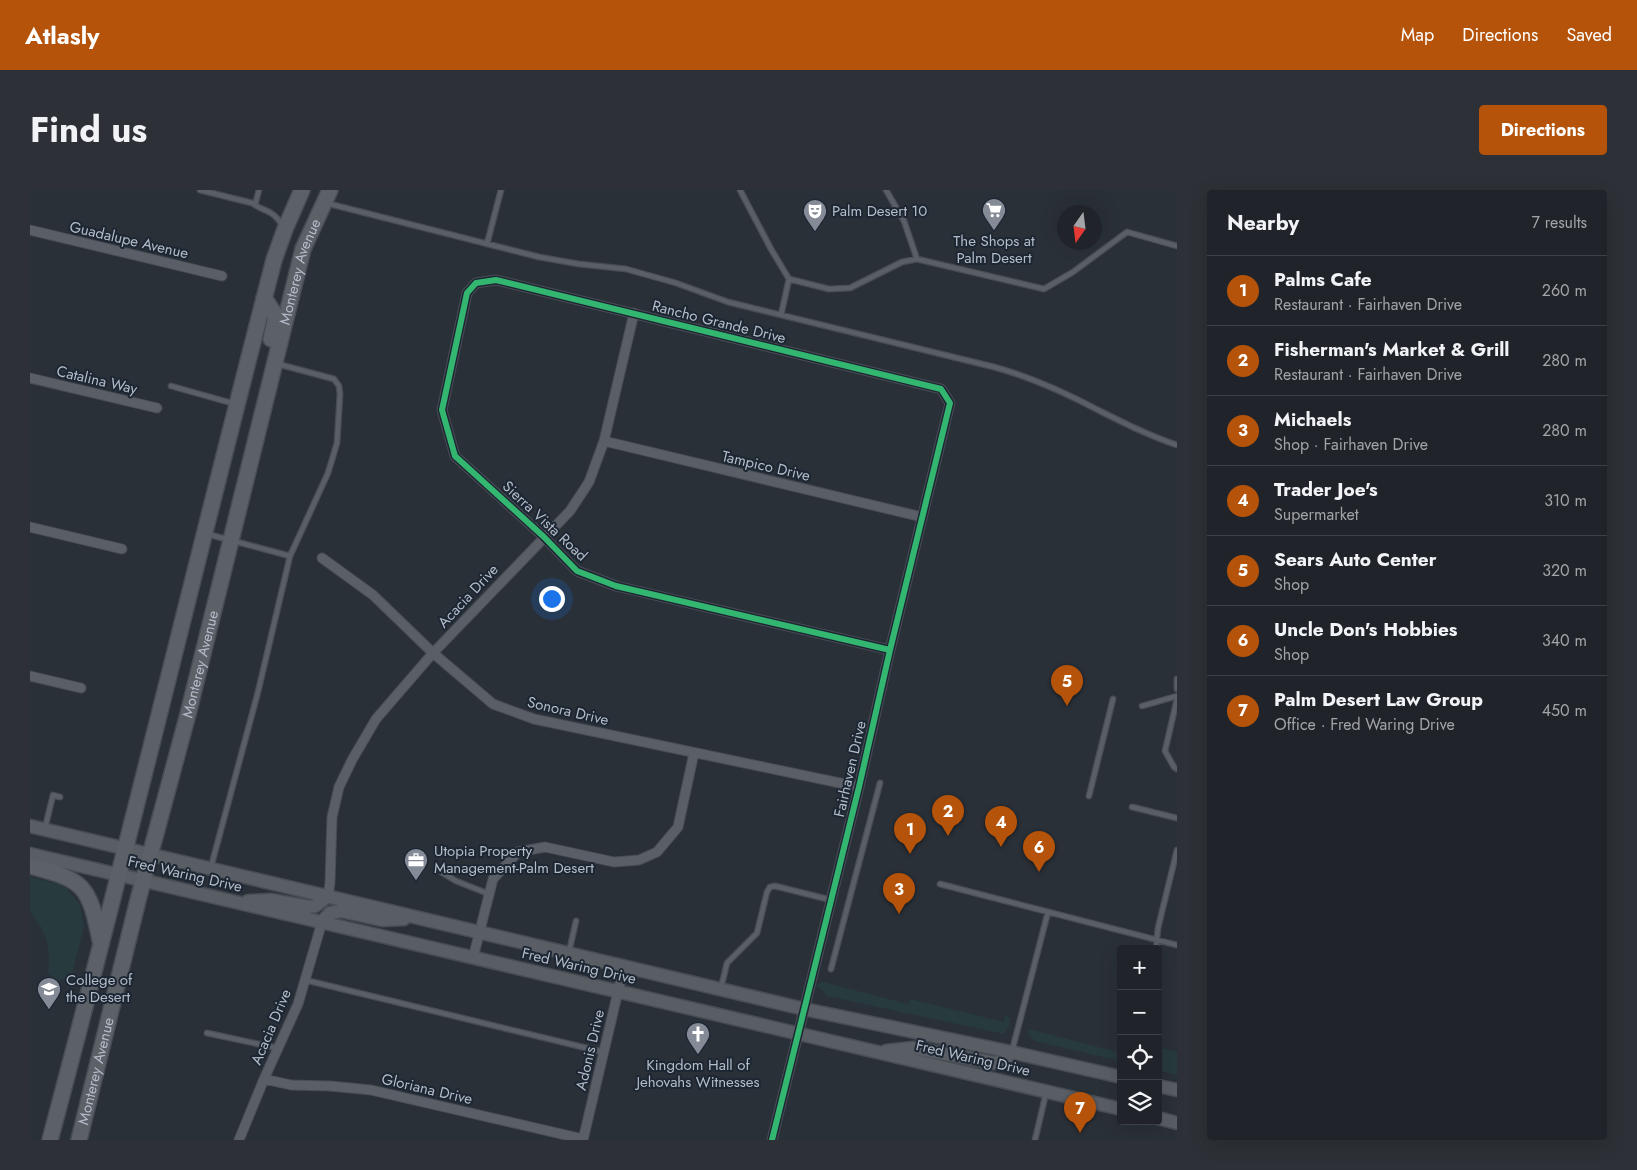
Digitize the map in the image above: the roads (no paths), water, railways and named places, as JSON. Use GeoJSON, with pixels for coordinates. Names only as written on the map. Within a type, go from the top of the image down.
{"type":"FeatureCollection","features":[{"type":"Feature","properties":{"kind":"main road","name":"Monterey Avenue"},"geometry":{"type":"LineString","coordinates":[[50,1140],[119,876],[274,260],[302,190]]}},
{"type":"Feature","properties":{"kind":"main road","name":"Monterey Avenue"},"geometry":{"type":"LineString","coordinates":[[79,1140],[304,249],[325,194]]}},
{"type":"Feature","properties":{"kind":"main road"},"geometry":{"type":"LineString","coordinates":[[264,298],[276,316],[267,356],[268,359],[275,363]]}},
{"type":"Feature","properties":{"kind":"main road","name":"Fred Waring Drive"},"geometry":{"type":"LineString","coordinates":[[30,826],[721,989],[1117,1076]]}},
{"type":"Feature","properties":{"kind":"main road","name":"Fred Waring Drive"},"geometry":{"type":"LineString","coordinates":[[30,854],[1117,1108]]}},
{"type":"Feature","properties":{"kind":"main road"},"geometry":{"type":"LineString","coordinates":[[30,866],[61,874],[73,880],[84,890],[91,902],[101,944]]}},
{"type":"Feature","properties":{"kind":"main road"},"geometry":{"type":"LineString","coordinates":[[240,903],[253,900],[271,900],[309,907],[315,906],[328,896]]}},
{"type":"Feature","properties":{"kind":"main road"},"geometry":{"type":"LineString","coordinates":[[322,922],[330,913],[341,911],[382,920],[420,919]]}},
{"type":"Feature","properties":{"kind":"main road"},"geometry":{"type":"LineString","coordinates":[[873,1052],[913,1048],[995,1063],[1005,1060],[1011,1052]]}},
{"type":"Feature","properties":{"kind":"main road"},"geometry":{"type":"LineString","coordinates":[[1162,1087],[1177,1090]]}},
{"type":"Feature","properties":{"kind":"main road"},"geometry":{"type":"LineString","coordinates":[[1162,1119],[1177,1123]]}},
{"type":"Feature","properties":{"kind":"street","name":"Guadalupe Avenue"},"geometry":{"type":"LineString","coordinates":[[30,230],[222,276]]}},
{"type":"Feature","properties":{"kind":"street","name":"Rancho Grande Drive"},"geometry":{"type":"LineString","coordinates":[[476,283],[496,280],[941,389],[950,402]]}},
{"type":"Feature","properties":{"kind":"street","name":"Sierra Vista Road"},"geometry":{"type":"LineString","coordinates":[[476,283],[467,293],[442,410],[455,456],[544,537],[577,571],[616,586],[890,650]]}},
{"type":"Feature","properties":{"kind":"street","name":"Acacia Drive"},"geometry":{"type":"LineString","coordinates":[[328,896],[332,817],[339,787],[352,760],[376,719],[433,653],[570,511],[589,482],[604,441],[634,313]]}},
{"type":"Feature","properties":{"kind":"street","name":"Catalina Way"},"geometry":{"type":"LineString","coordinates":[[30,378],[157,408]]}},
{"type":"Feature","properties":{"kind":"street","name":"Fairhaven Drive"},"geometry":{"type":"LineString","coordinates":[[772,1140],[859,787],[950,402]]}},
{"type":"Feature","properties":{"kind":"street","name":"Tampico Drive"},"geometry":{"type":"LineString","coordinates":[[604,441],[922,517]]}},
{"type":"Feature","properties":{"kind":"street"},"geometry":{"type":"LineString","coordinates":[[30,527],[122,549]]}},
{"type":"Feature","properties":{"kind":"street","name":"Sonora Drive"},"geometry":{"type":"LineString","coordinates":[[322,558],[373,595],[433,653],[493,704],[534,719],[859,787]]}},
{"type":"Feature","properties":{"kind":"street"},"geometry":{"type":"LineString","coordinates":[[30,676],[81,688]]}},
{"type":"Feature","properties":{"kind":"street"},"geometry":{"type":"LineString","coordinates":[[473,958],[493,879],[518,852],[544,847],[614,862],[639,860],[657,852],[678,827],[694,753]]}},
{"type":"Feature","properties":{"kind":"street","name":"Acacia Drive"},"geometry":{"type":"LineString","coordinates":[[239,1140],[298,1004],[322,922]]}},
{"type":"Feature","properties":{"kind":"street","name":"Adonis Drive"},"geometry":{"type":"LineString","coordinates":[[583,1140],[624,966]]}},
{"type":"Feature","properties":{"kind":"street","name":"Gloriana Drive"},"geometry":{"type":"LineString","coordinates":[[264,1079],[291,1085],[371,1090],[583,1140]]}},
{"type":"Feature","properties":{"kind":"lane"},"geometry":{"type":"LineString","coordinates":[[200,190],[270,211],[277,216],[285,230]]}},
{"type":"Feature","properties":{"kind":"lane"},"geometry":{"type":"LineString","coordinates":[[255,205],[259,190]]}},
{"type":"Feature","properties":{"kind":"lane"},"geometry":{"type":"LineString","coordinates":[[488,244],[501,190]]}},
{"type":"Feature","properties":{"kind":"lane"},"geometry":{"type":"LineString","coordinates":[[740,190],[770,249],[789,278],[829,289],[850,288],[902,262],[916,259],[1044,289],[1073,272],[1127,232],[1177,246]]}},
{"type":"Feature","properties":{"kind":"lane"},"geometry":{"type":"LineString","coordinates":[[886,190],[904,221],[916,259]]}},
{"type":"Feature","properties":{"kind":"lane"},"geometry":{"type":"LineString","coordinates":[[325,194],[488,244],[563,261],[626,269],[676,282],[728,302],[884,339],[1023,375],[1076,398],[1151,436],[1177,446]]}},
{"type":"Feature","properties":{"kind":"lane"},"geometry":{"type":"LineString","coordinates":[[781,315],[789,278]]}},
{"type":"Feature","properties":{"kind":"lane"},"geometry":{"type":"LineString","coordinates":[[211,868],[258,692],[290,556],[328,473],[337,443],[340,394],[339,386],[334,379],[275,363]]}},
{"type":"Feature","properties":{"kind":"lane"},"geometry":{"type":"LineString","coordinates":[[171,386],[237,404]]}},
{"type":"Feature","properties":{"kind":"lane"},"geometry":{"type":"LineString","coordinates":[[204,533],[290,556]]}},
{"type":"Feature","properties":{"kind":"lane"},"geometry":{"type":"LineString","coordinates":[[1177,679],[1177,689]]}},
{"type":"Feature","properties":{"kind":"lane"},"geometry":{"type":"LineString","coordinates":[[1142,706],[1177,697],[1165,751],[1174,768],[1177,768]]}},
{"type":"Feature","properties":{"kind":"lane"},"geometry":{"type":"LineString","coordinates":[[1089,796],[1113,699]]}},
{"type":"Feature","properties":{"kind":"lane"},"geometry":{"type":"LineString","coordinates":[[831,969],[880,783]]}},
{"type":"Feature","properties":{"kind":"lane"},"geometry":{"type":"LineString","coordinates":[[45,830],[53,795],[60,797]]}},
{"type":"Feature","properties":{"kind":"lane"},"geometry":{"type":"LineString","coordinates":[[1132,807],[1177,818]]}},
{"type":"Feature","properties":{"kind":"lane"},"geometry":{"type":"LineString","coordinates":[[1156,945],[1158,928],[1177,850]]}},
{"type":"Feature","properties":{"kind":"lane"},"geometry":{"type":"LineString","coordinates":[[438,870],[456,881],[489,894]]}},
{"type":"Feature","properties":{"kind":"lane"},"geometry":{"type":"LineString","coordinates":[[940,884],[1177,945]]}},
{"type":"Feature","properties":{"kind":"lane"},"geometry":{"type":"LineString","coordinates":[[721,989],[727,963],[757,933],[767,892],[770,887],[776,886],[831,900]]}},
{"type":"Feature","properties":{"kind":"lane"},"geometry":{"type":"LineString","coordinates":[[1011,1052],[1048,912]]}},
{"type":"Feature","properties":{"kind":"lane"},"geometry":{"type":"LineString","coordinates":[[569,954],[576,921]]}},
{"type":"Feature","properties":{"kind":"lane"},"geometry":{"type":"LineString","coordinates":[[305,980],[603,1052]]}},
{"type":"Feature","properties":{"kind":"lane"},"geometry":{"type":"LineString","coordinates":[[206,1033],[278,1048]]}},
{"type":"Feature","properties":{"kind":"lane"},"geometry":{"type":"LineString","coordinates":[[1035,1140],[1047,1092]]}},
{"type":"Feature","properties":{"kind":"place","name":"The Shops at Palm Desert"},"geometry":{"type":"Point","coordinates":[994,231]}},
{"type":"Feature","properties":{"kind":"place","name":"Palm Desert 10"},"geometry":{"type":"Point","coordinates":[815,232]}},
{"type":"Feature","properties":{"kind":"place","name":"Sears Auto Center"},"geometry":{"type":"Point","coordinates":[1067,706]}},
{"type":"Feature","properties":{"kind":"place","name":"Fisherman's Market & Grill"},"geometry":{"type":"Point","coordinates":[948,836]}},
{"type":"Feature","properties":{"kind":"place","name":"Trader Joe's"},"geometry":{"type":"Point","coordinates":[1001,847]}},
{"type":"Feature","properties":{"kind":"place","name":"Palms Cafe"},"geometry":{"type":"Point","coordinates":[910,854]}},
{"type":"Feature","properties":{"kind":"place","name":"Uncle Don's Hobbies"},"geometry":{"type":"Point","coordinates":[1039,872]}},
{"type":"Feature","properties":{"kind":"place","name":"Utopia Property Management-Palm Desert"},"geometry":{"type":"Point","coordinates":[416,881]}},
{"type":"Feature","properties":{"kind":"place","name":"Michaels"},"geometry":{"type":"Point","coordinates":[899,914]}},
{"type":"Feature","properties":{"kind":"place","name":"College of the Desert"},"geometry":{"type":"Point","coordinates":[49,1010]}},
{"type":"Feature","properties":{"kind":"place","name":"Kingdom Hall of Jehovahs Witnesses"},"geometry":{"type":"Point","coordinates":[698,1055]}},
{"type":"Feature","properties":{"kind":"place","name":"Palm Desert Law Group"},"geometry":{"type":"Point","coordinates":[1080,1133]}}]}
